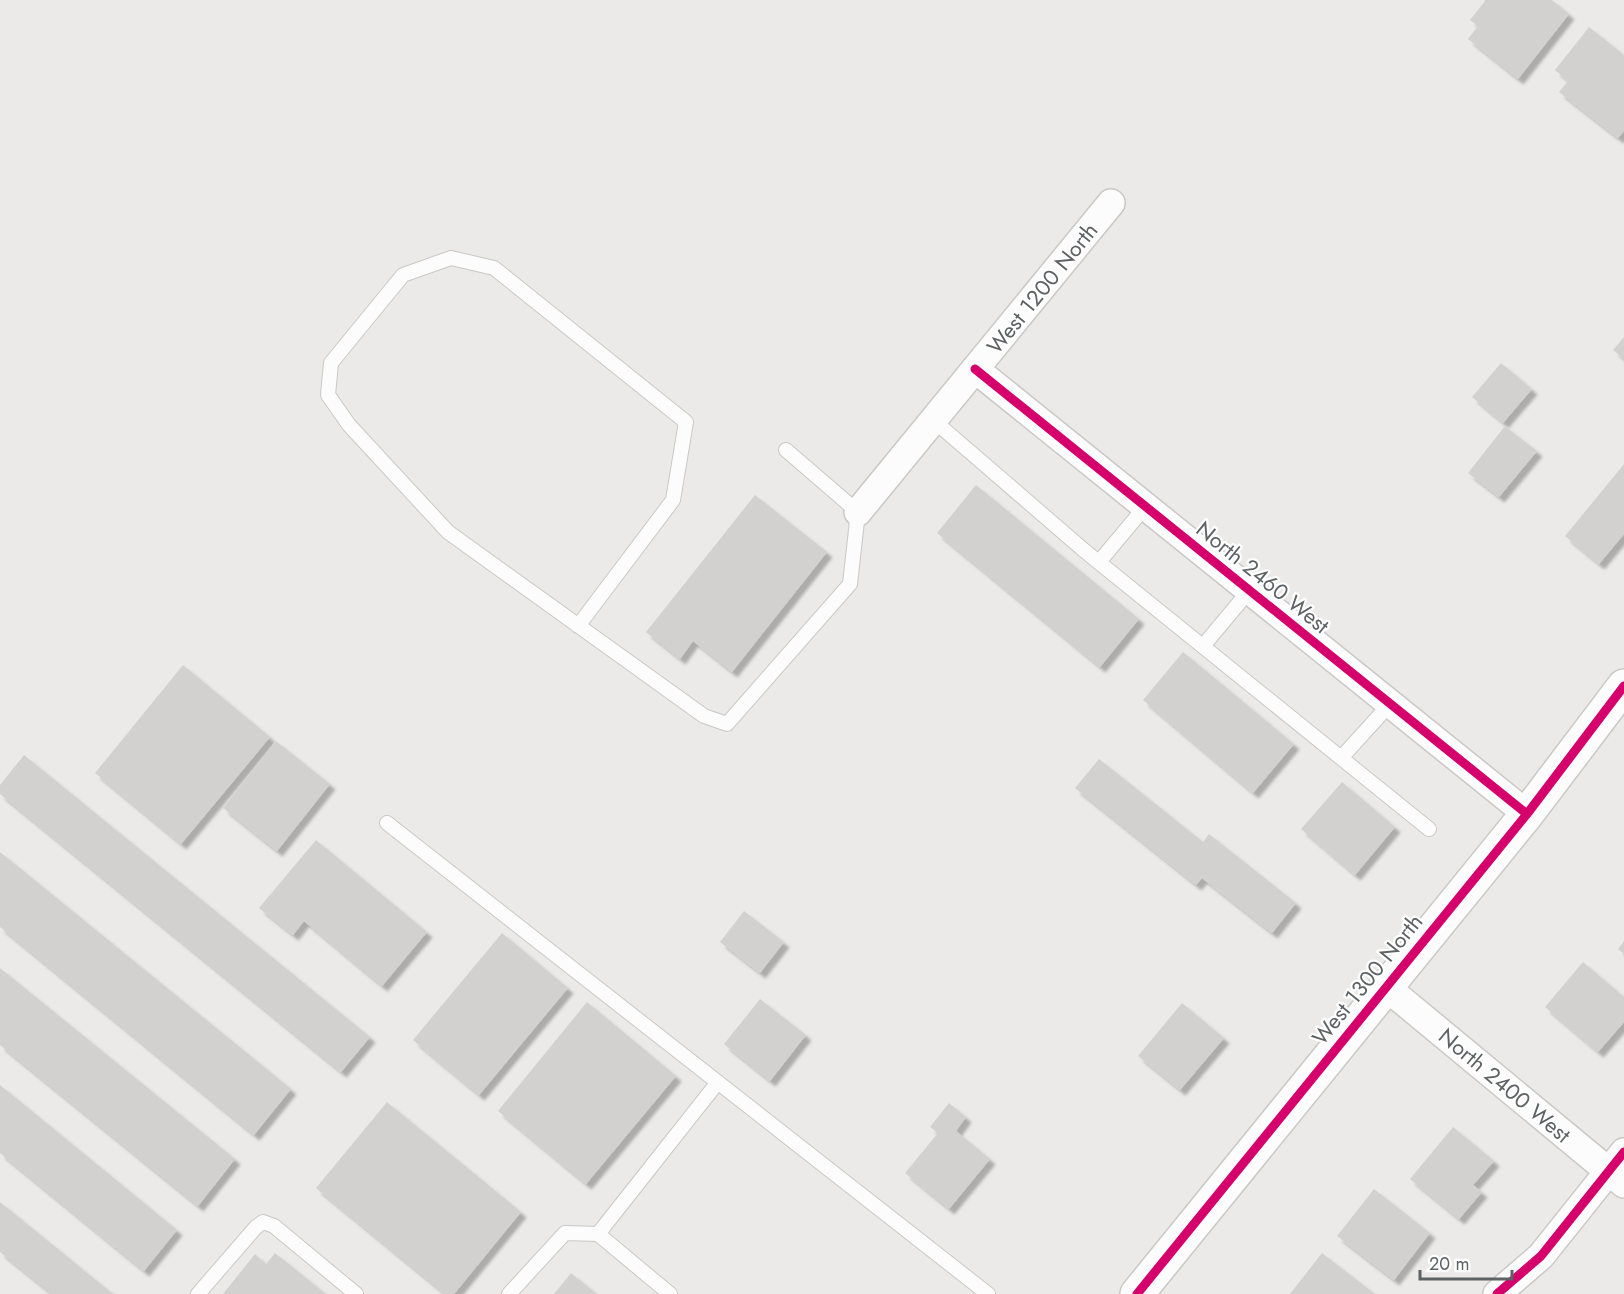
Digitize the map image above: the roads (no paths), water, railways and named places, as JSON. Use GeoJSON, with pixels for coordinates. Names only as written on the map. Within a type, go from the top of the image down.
{"type":"FeatureCollection","features":[{"type":"Feature","properties":{"kind":"street","name":"West 1200 North"},"geometry":{"type":"LineString","coordinates":[[858,512],[1111,203]]}},
{"type":"Feature","properties":{"kind":"street","name":"North 2460 West"},"geometry":{"type":"LineString","coordinates":[[975,369],[1527,814]]}},
{"type":"Feature","properties":{"kind":"street","name":"West 1300 North"},"geometry":{"type":"LineString","coordinates":[[1137,1294],[1527,814],[1624,686]]}},
{"type":"Feature","properties":{"kind":"street","name":"North 2400 West"},"geometry":{"type":"LineString","coordinates":[[1386,987],[1619,1169]]}},
{"type":"Feature","properties":{"kind":"street"},"geometry":{"type":"LineString","coordinates":[[1497,1294],[1541,1256],[1619,1169]]}},
{"type":"Feature","properties":{"kind":"lane"},"geometry":{"type":"LineString","coordinates":[[578,626],[673,500],[687,422],[494,268],[451,258],[403,275],[331,363],[328,395],[349,425],[448,532],[578,626],[704,716],[727,724],[850,584],[858,512],[786,450]]}},
{"type":"Feature","properties":{"kind":"lane"},"geometry":{"type":"LineString","coordinates":[[933,420],[1099,562],[1429,829]]}},
{"type":"Feature","properties":{"kind":"lane"},"geometry":{"type":"LineString","coordinates":[[1099,562],[1145,507]]}},
{"type":"Feature","properties":{"kind":"lane"},"geometry":{"type":"LineString","coordinates":[[1203,646],[1249,591]]}},
{"type":"Feature","properties":{"kind":"lane"},"geometry":{"type":"LineString","coordinates":[[1341,758],[1390,704]]}},
{"type":"Feature","properties":{"kind":"lane"},"geometry":{"type":"LineString","coordinates":[[387,823],[988,1294]]}},
{"type":"Feature","properties":{"kind":"lane"},"geometry":{"type":"LineString","coordinates":[[598,1234],[717,1082]]}},
{"type":"Feature","properties":{"kind":"lane"},"geometry":{"type":"LineString","coordinates":[[198,1294],[256,1227],[263,1222],[274,1227],[356,1294]]}},
{"type":"Feature","properties":{"kind":"lane"},"geometry":{"type":"LineString","coordinates":[[509,1294],[565,1233],[598,1234],[670,1294]]}}]}
